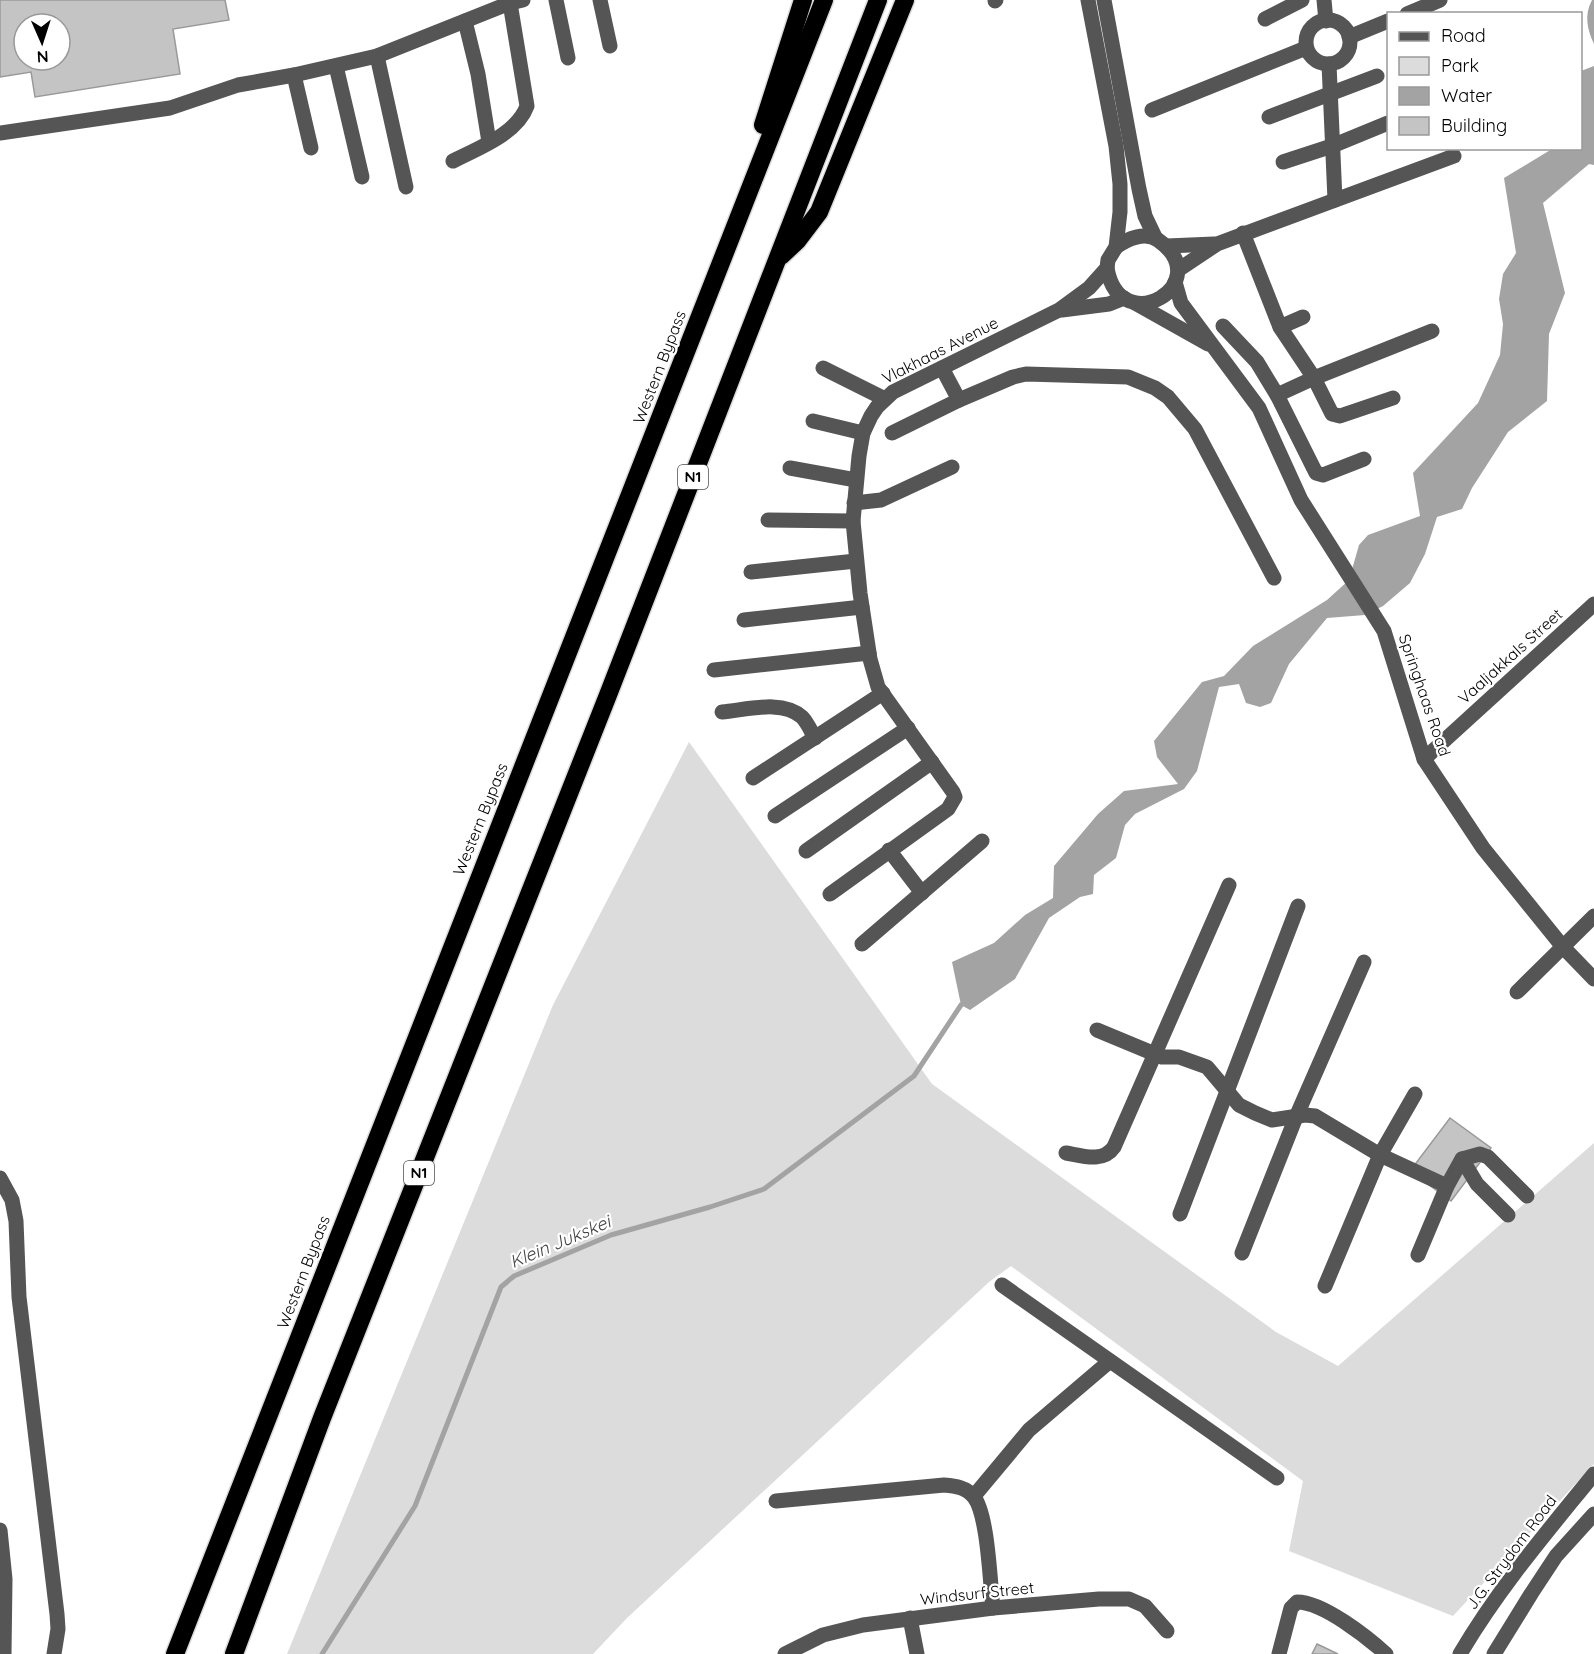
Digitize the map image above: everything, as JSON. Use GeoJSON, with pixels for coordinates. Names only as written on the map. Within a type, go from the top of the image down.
{"type":"FeatureCollection","features":[{"type":"Feature","properties":{"kind":"highway"},"geometry":{"type":"LineString","coordinates":[[711,287],[803,0]]}},
{"type":"Feature","properties":{"kind":"highway","name":"Western Bypass"},"geometry":{"type":"LineString","coordinates":[[175,1654],[824,0]]}},
{"type":"Feature","properties":{"kind":"highway","name":"N1"},"geometry":{"type":"LineString","coordinates":[[234,1654],[322,1418],[604,706],[878,0]]}},
{"type":"Feature","properties":{"kind":"highway"},"geometry":{"type":"LineString","coordinates":[[777,259],[797,241],[819,212],[905,0]]}},
{"type":"Feature","properties":{"kind":"street"},"geometry":{"type":"LineString","coordinates":[[556,0],[568,58]]}},
{"type":"Feature","properties":{"kind":"street"},"geometry":{"type":"LineString","coordinates":[[600,0],[610,46]]}},
{"type":"Feature","properties":{"kind":"street","name":"Vlakhaas Avenue"},"geometry":{"type":"LineString","coordinates":[[889,850],[948,809],[954,801],[953,792],[879,687],[869,653],[856,561],[853,521],[863,433],[877,407],[893,392],[1059,310],[1089,288],[1107,268],[1111,253],[1116,247],[1120,212],[1119,169],[1088,0]]}},
{"type":"Feature","properties":{"kind":"street"},"geometry":{"type":"LineString","coordinates":[[1104,0],[1138,189],[1145,216],[1161,242],[1176,257],[1177,276]]}},
{"type":"Feature","properties":{"kind":"street"},"geometry":{"type":"LineString","coordinates":[[1265,19],[1302,0]]}},
{"type":"Feature","properties":{"kind":"street"},"geometry":{"type":"LineString","coordinates":[[1324,0],[1326,21]]}},
{"type":"Feature","properties":{"kind":"street"},"geometry":{"type":"LineString","coordinates":[[1412,12],[1440,0]]}},
{"type":"Feature","properties":{"kind":"street"},"geometry":{"type":"LineString","coordinates":[[0,133],[170,108],[238,85],[377,56],[517,2],[528,103],[526,111],[514,125],[489,142],[453,161]]}},
{"type":"Feature","properties":{"kind":"street"},"geometry":{"type":"LineString","coordinates":[[465,21],[478,74],[489,142]]}},
{"type":"Feature","properties":{"kind":"street"},"geometry":{"type":"LineString","coordinates":[[1326,21],[1340,24],[1349,37],[1350,45],[1343,58],[1329,64],[1315,60],[1306,48],[1308,33],[1318,22],[1326,21]]}},
{"type":"Feature","properties":{"kind":"street"},"geometry":{"type":"LineString","coordinates":[[1349,37],[1387,22]]}},
{"type":"Feature","properties":{"kind":"street"},"geometry":{"type":"LineString","coordinates":[[1152,110],[1306,48]]}},
{"type":"Feature","properties":{"kind":"street"},"geometry":{"type":"LineString","coordinates":[[377,56],[406,187]]}},
{"type":"Feature","properties":{"kind":"street"},"geometry":{"type":"LineString","coordinates":[[1329,64],[1335,200]]}},
{"type":"Feature","properties":{"kind":"street"},"geometry":{"type":"LineString","coordinates":[[336,66],[362,177]]}},
{"type":"Feature","properties":{"kind":"street"},"geometry":{"type":"LineString","coordinates":[[294,75],[311,148]]}},
{"type":"Feature","properties":{"kind":"street"},"geometry":{"type":"LineString","coordinates":[[1269,117],[1377,76]]}},
{"type":"Feature","properties":{"kind":"street"},"geometry":{"type":"LineString","coordinates":[[1283,162],[1332,146],[1387,123]]}},
{"type":"Feature","properties":{"kind":"street"},"geometry":{"type":"LineString","coordinates":[[1059,310],[1129,301],[1146,303],[1158,300],[1168,292],[1177,276],[1217,244],[1454,156]]}},
{"type":"Feature","properties":{"kind":"street"},"geometry":{"type":"LineString","coordinates":[[1243,233],[1280,327],[1314,378],[1332,414],[1340,416],[1393,398]]}},
{"type":"Feature","properties":{"kind":"street"},"geometry":{"type":"LineString","coordinates":[[1116,247],[1134,237],[1161,242],[1217,244]]}},
{"type":"Feature","properties":{"kind":"street"},"geometry":{"type":"LineString","coordinates":[[1107,268],[1114,290],[1129,301],[1215,349]]}},
{"type":"Feature","properties":{"kind":"street","name":"Springhaas Road"},"geometry":{"type":"LineString","coordinates":[[1177,276],[1181,303],[1259,408],[1301,500],[1384,631],[1424,759],[1483,848],[1563,947],[1594,979]]}},
{"type":"Feature","properties":{"kind":"street"},"geometry":{"type":"LineString","coordinates":[[1280,327],[1303,317]]}},
{"type":"Feature","properties":{"kind":"street"},"geometry":{"type":"LineString","coordinates":[[1223,326],[1257,362],[1277,395],[1317,473],[1323,475],[1365,459]]}},
{"type":"Feature","properties":{"kind":"street"},"geometry":{"type":"LineString","coordinates":[[1277,395],[1432,331]]}},
{"type":"Feature","properties":{"kind":"street"},"geometry":{"type":"LineString","coordinates":[[824,368],[885,399]]}},
{"type":"Feature","properties":{"kind":"street"},"geometry":{"type":"LineString","coordinates":[[942,368],[959,400]]}},
{"type":"Feature","properties":{"kind":"street"},"geometry":{"type":"LineString","coordinates":[[892,433],[959,400],[1013,377],[1026,374],[1128,377],[1155,388],[1168,397],[1195,429],[1274,578]]}},
{"type":"Feature","properties":{"kind":"street"},"geometry":{"type":"LineString","coordinates":[[813,421],[863,433]]}},
{"type":"Feature","properties":{"kind":"street"},"geometry":{"type":"LineString","coordinates":[[854,503],[881,500],[951,467]]}},
{"type":"Feature","properties":{"kind":"street"},"geometry":{"type":"LineString","coordinates":[[790,468],[856,480]]}},
{"type":"Feature","properties":{"kind":"street"},"geometry":{"type":"LineString","coordinates":[[768,520],[853,521]]}},
{"type":"Feature","properties":{"kind":"street"},"geometry":{"type":"LineString","coordinates":[[751,572],[856,561]]}},
{"type":"Feature","properties":{"kind":"street","name":"Vaaljakkals Street"},"geometry":{"type":"LineString","coordinates":[[1424,759],[1594,604]]}},
{"type":"Feature","properties":{"kind":"street"},"geometry":{"type":"LineString","coordinates":[[744,620],[862,607]]}},
{"type":"Feature","properties":{"kind":"street"},"geometry":{"type":"LineString","coordinates":[[714,670],[869,653]]}},
{"type":"Feature","properties":{"kind":"street"},"geometry":{"type":"LineString","coordinates":[[753,778],[883,693]]}},
{"type":"Feature","properties":{"kind":"street"},"geometry":{"type":"LineString","coordinates":[[722,712],[778,707],[788,709],[803,718],[814,738]]}},
{"type":"Feature","properties":{"kind":"street"},"geometry":{"type":"LineString","coordinates":[[775,816],[908,728]]}},
{"type":"Feature","properties":{"kind":"street"},"geometry":{"type":"LineString","coordinates":[[806,851],[932,762]]}},
{"type":"Feature","properties":{"kind":"street"},"geometry":{"type":"LineString","coordinates":[[862,944],[982,842]]}},
{"type":"Feature","properties":{"kind":"street"},"geometry":{"type":"LineString","coordinates":[[830,894],[889,850],[922,892]]}},
{"type":"Feature","properties":{"kind":"street"},"geometry":{"type":"LineString","coordinates":[[1066,1153],[1094,1158],[1110,1153],[1156,1054],[1229,885]]}},
{"type":"Feature","properties":{"kind":"street"},"geometry":{"type":"LineString","coordinates":[[1180,1214],[1298,906]]}},
{"type":"Feature","properties":{"kind":"street"},"geometry":{"type":"LineString","coordinates":[[1517,992],[1594,916]]}},
{"type":"Feature","properties":{"kind":"street"},"geometry":{"type":"LineString","coordinates":[[1242,1253],[1296,1117],[1364,963]]}},
{"type":"Feature","properties":{"kind":"street"},"geometry":{"type":"LineString","coordinates":[[1097,1030],[1168,1058],[1179,1057],[1207,1066],[1239,1105],[1272,1120],[1305,1115],[1315,1116],[1380,1155],[1447,1186]]}},
{"type":"Feature","properties":{"kind":"street"},"geometry":{"type":"LineString","coordinates":[[1324,1286],[1380,1155],[1415,1094]]}},
{"type":"Feature","properties":{"kind":"street"},"geometry":{"type":"LineString","coordinates":[[1418,1255],[1447,1186],[1462,1159],[1480,1154],[1488,1157],[1527,1196]]}},
{"type":"Feature","properties":{"kind":"street"},"geometry":{"type":"LineString","coordinates":[[1462,1159],[1477,1184],[1508,1215]]}},
{"type":"Feature","properties":{"kind":"street"},"geometry":{"type":"LineString","coordinates":[[0,1178],[12,1200],[16,1221],[20,1297],[57,1614],[58,1629],[54,1654]]}},
{"type":"Feature","properties":{"kind":"street"},"geometry":{"type":"LineString","coordinates":[[1002,1285],[1277,1479]]}},
{"type":"Feature","properties":{"kind":"street"},"geometry":{"type":"LineString","coordinates":[[974,1496],[1029,1430],[1110,1361]]}},
{"type":"Feature","properties":{"kind":"street","name":"J.G. Strydom Road"},"geometry":{"type":"LineString","coordinates":[[1460,1654],[1492,1604],[1594,1474]]}},
{"type":"Feature","properties":{"kind":"street"},"geometry":{"type":"LineString","coordinates":[[776,1501],[944,1485],[957,1486],[974,1496],[983,1519],[993,1608]]}},
{"type":"Feature","properties":{"kind":"street"},"geometry":{"type":"LineString","coordinates":[[1494,1654],[1557,1556],[1594,1514]]}},
{"type":"Feature","properties":{"kind":"street"},"geometry":{"type":"LineString","coordinates":[[0,1530],[4,1654]]}},
{"type":"Feature","properties":{"kind":"street","name":"Windsurf Street"},"geometry":{"type":"LineString","coordinates":[[785,1654],[823,1635],[862,1625],[993,1608],[1099,1599],[1129,1599],[1145,1606],[1167,1631]]}},
{"type":"Feature","properties":{"kind":"street"},"geometry":{"type":"LineString","coordinates":[[1279,1654],[1291,1608],[1297,1602],[1307,1602],[1360,1631],[1386,1654]]}},
{"type":"Feature","properties":{"kind":"street"},"geometry":{"type":"LineString","coordinates":[[910,1618],[917,1654]]}},
{"type":"Feature","properties":{"kind":"green space"},"geometry":{"type":"Polygon","coordinates":[[[689,742],[932,1084],[1276,1332],[1338,1366],[1594,1143],[1594,1464],[1453,1616],[1289,1551],[1303,1481],[1011,1266],[989,1282],[627,1618],[593,1654],[287,1654],[553,1005],[689,742]]]}},
{"type":"Feature","properties":{"kind":"water"},"geometry":{"type":"Polygon","coordinates":[[[1592,0],[1594,0],[1594,44],[1587,22],[1592,0]]]}},
{"type":"Feature","properties":{"kind":"water"},"geometry":{"type":"Polygon","coordinates":[[[1594,66],[1594,165],[1589,164],[1543,203],[1565,293],[1549,334],[1547,401],[1508,432],[1472,488],[1462,509],[1437,517],[1425,554],[1410,583],[1383,606],[1365,615],[1327,618],[1289,664],[1271,703],[1260,707],[1246,703],[1239,684],[1219,687],[1197,771],[1184,789],[1135,814],[1125,825],[1116,858],[1094,875],[1093,894],[1080,897],[1049,918],[1015,979],[970,1010],[961,1005],[952,962],[994,943],[1025,915],[1053,898],[1054,866],[1098,814],[1124,791],[1178,784],[1157,757],[1154,741],[1202,682],[1224,676],[1253,646],[1327,600],[1349,580],[1359,545],[1368,535],[1420,516],[1413,473],[1478,403],[1500,355],[1503,324],[1499,299],[1503,274],[1516,253],[1504,178],[1550,150],[1582,150],[1582,71],[1594,66]]]}},
{"type":"Feature","properties":{"kind":"building"},"geometry":{"type":"Polygon","coordinates":[[[0,0],[225,0],[229,20],[173,29],[180,74],[35,97],[31,72],[0,77],[0,0]]]}},
{"type":"Feature","properties":{"kind":"building"},"geometry":{"type":"Polygon","coordinates":[[[1450,1118],[1491,1148],[1451,1201],[1410,1171],[1450,1118]]]}},
{"type":"Feature","properties":{"kind":"building"},"geometry":{"type":"Polygon","coordinates":[[[1317,1644],[1338,1654],[1312,1654],[1317,1644]]]}},
{"type":"Feature","properties":{"kind":"waterway","name":"Klein Jukskei"},"geometry":{"type":"LineString","coordinates":[[322,1654],[415,1506],[501,1287],[514,1276],[611,1235],[764,1189],[914,1076],[961,1005]]}}]}
